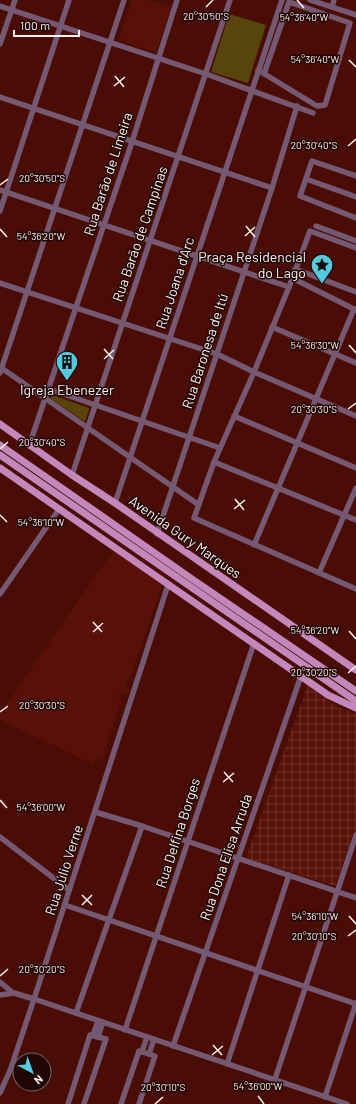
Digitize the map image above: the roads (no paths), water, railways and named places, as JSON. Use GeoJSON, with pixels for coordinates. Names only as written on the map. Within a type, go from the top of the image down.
{"type":"FeatureCollection","features":[{"type":"Feature","properties":{"kind":"main road","name":"Avenida Gury Marques"},"geometry":{"type":"LineString","coordinates":[[0,424],[29,446],[115,503],[157,534],[356,670]]}},
{"type":"Feature","properties":{"kind":"main road"},"geometry":{"type":"LineString","coordinates":[[0,445],[195,581],[355,689]]}},
{"type":"Feature","properties":{"kind":"main road"},"geometry":{"type":"LineString","coordinates":[[0,455],[356,702]]}},
{"type":"Feature","properties":{"kind":"main road"},"geometry":{"type":"LineString","coordinates":[[0,468],[335,699],[356,708]]}},
{"type":"Feature","properties":{"kind":"main road"},"geometry":{"type":"LineString","coordinates":[[264,651],[296,659]]}},
{"type":"Feature","properties":{"kind":"main road"},"geometry":{"type":"LineString","coordinates":[[322,677],[344,689],[355,689]]}},
{"type":"Feature","properties":{"kind":"street"},"geometry":{"type":"LineString","coordinates":[[0,44],[15,0]]}},
{"type":"Feature","properties":{"kind":"street"},"geometry":{"type":"LineString","coordinates":[[0,211],[69,0]]}},
{"type":"Feature","properties":{"kind":"street"},"geometry":{"type":"LineString","coordinates":[[124,0],[1,369],[199,505]]}},
{"type":"Feature","properties":{"kind":"street","name":"Rua Barão de Limeira"},"geometry":{"type":"LineString","coordinates":[[29,446],[77,308],[177,0]]}},
{"type":"Feature","properties":{"kind":"street","name":"Rua Barão de Campinas"},"geometry":{"type":"LineString","coordinates":[[72,475],[230,0]]}},
{"type":"Feature","properties":{"kind":"street","name":"Rua Joana d'Arc"},"geometry":{"type":"LineString","coordinates":[[115,503],[282,0]]}},
{"type":"Feature","properties":{"kind":"street"},"geometry":{"type":"LineString","coordinates":[[310,0],[356,15]]}},
{"type":"Feature","properties":{"kind":"street"},"geometry":{"type":"LineString","coordinates":[[332,7],[334,0]]}},
{"type":"Feature","properties":{"kind":"street"},"geometry":{"type":"LineString","coordinates":[[258,70],[264,74],[317,106],[323,106],[350,23],[289,2],[264,74]]}},
{"type":"Feature","properties":{"kind":"street"},"geometry":{"type":"LineString","coordinates":[[0,6],[206,74],[313,113]]}},
{"type":"Feature","properties":{"kind":"street"},"geometry":{"type":"LineString","coordinates":[[0,97],[272,188]]}},
{"type":"Feature","properties":{"kind":"street","name":"Rua Baronesa de Itú"},"geometry":{"type":"LineString","coordinates":[[157,534],[272,188],[297,106]]}},
{"type":"Feature","properties":{"kind":"street"},"geometry":{"type":"LineString","coordinates":[[356,176],[312,161],[300,196],[356,218]]}},
{"type":"Feature","properties":{"kind":"street"},"geometry":{"type":"LineString","coordinates":[[306,179],[356,197]]}},
{"type":"Feature","properties":{"kind":"street"},"geometry":{"type":"LineString","coordinates":[[0,190],[289,287]]}},
{"type":"Feature","properties":{"kind":"street"},"geometry":{"type":"LineString","coordinates":[[316,226],[356,241]]}},
{"type":"Feature","properties":{"kind":"street"},"geometry":{"type":"LineString","coordinates":[[356,248],[310,231],[254,372],[214,462],[194,518],[356,589]]}},
{"type":"Feature","properties":{"kind":"street"},"geometry":{"type":"LineString","coordinates":[[295,269],[356,292]]}},
{"type":"Feature","properties":{"kind":"street"},"geometry":{"type":"LineString","coordinates":[[254,545],[355,310],[292,278]]}},
{"type":"Feature","properties":{"kind":"street"},"geometry":{"type":"LineString","coordinates":[[0,283],[217,354],[254,372],[356,416]]}},
{"type":"Feature","properties":{"kind":"street"},"geometry":{"type":"LineString","coordinates":[[272,327],[356,363]]}},
{"type":"Feature","properties":{"kind":"street"},"geometry":{"type":"LineString","coordinates":[[48,389],[220,448]]}},
{"type":"Feature","properties":{"kind":"street"},"geometry":{"type":"LineString","coordinates":[[234,416],[356,468]]}},
{"type":"Feature","properties":{"kind":"street"},"geometry":{"type":"LineString","coordinates":[[214,462],[356,520]]}},
{"type":"Feature","properties":{"kind":"street"},"geometry":{"type":"LineString","coordinates":[[320,573],[356,488]]}},
{"type":"Feature","properties":{"kind":"street"},"geometry":{"type":"LineString","coordinates":[[0,594],[59,509]]}},
{"type":"Feature","properties":{"kind":"street","name":"Rua Júlio Verne"},"geometry":{"type":"LineString","coordinates":[[0,1093],[11,1068],[34,999],[168,585]]}},
{"type":"Feature","properties":{"kind":"street","name":"Rua Delfina Borges"},"geometry":{"type":"LineString","coordinates":[[125,1030],[254,643]]}},
{"type":"Feature","properties":{"kind":"street","name":"Rua Dona Elisa Arruda"},"geometry":{"type":"LineString","coordinates":[[174,1046],[301,676]]}},
{"type":"Feature","properties":{"kind":"street"},"geometry":{"type":"LineString","coordinates":[[95,812],[142,826],[356,898]]}},
{"type":"Feature","properties":{"kind":"street"},"geometry":{"type":"LineString","coordinates":[[76,1014],[142,826]]}},
{"type":"Feature","properties":{"kind":"street"},"geometry":{"type":"LineString","coordinates":[[275,1079],[356,835]]}},
{"type":"Feature","properties":{"kind":"street"},"geometry":{"type":"LineString","coordinates":[[0,837],[69,890]]}},
{"type":"Feature","properties":{"kind":"street"},"geometry":{"type":"LineString","coordinates":[[227,1064],[289,875]]}},
{"type":"Feature","properties":{"kind":"street"},"geometry":{"type":"LineString","coordinates":[[65,905],[356,1004],[324,1097]]}},
{"type":"Feature","properties":{"kind":"street"},"geometry":{"type":"LineString","coordinates":[[0,982],[14,993],[347,1104]]}},
{"type":"Feature","properties":{"kind":"street"},"geometry":{"type":"LineString","coordinates":[[0,995],[14,993]]}},
{"type":"Feature","properties":{"kind":"street"},"geometry":{"type":"LineString","coordinates":[[96,1036],[101,1022]]}},
{"type":"Feature","properties":{"kind":"street"},"geometry":{"type":"LineString","coordinates":[[68,1104],[90,1034],[106,1040],[84,1104]]}},
{"type":"Feature","properties":{"kind":"street"},"geometry":{"type":"LineString","coordinates":[[142,1052],[147,1037]]}},
{"type":"Feature","properties":{"kind":"street"},"geometry":{"type":"LineString","coordinates":[[149,1054],[154,1039]]}},
{"type":"Feature","properties":{"kind":"street"},"geometry":{"type":"LineString","coordinates":[[121,1104],[139,1051],[155,1056],[139,1104]]}},
{"type":"Feature","properties":{"kind":"place","name":"Praça Residencial do Lago"},"geometry":{"type":"Point","coordinates":[322,284]}},
{"type":"Feature","properties":{"kind":"place","name":"Igreja Ebenezer"},"geometry":{"type":"Point","coordinates":[67,382]}}]}
